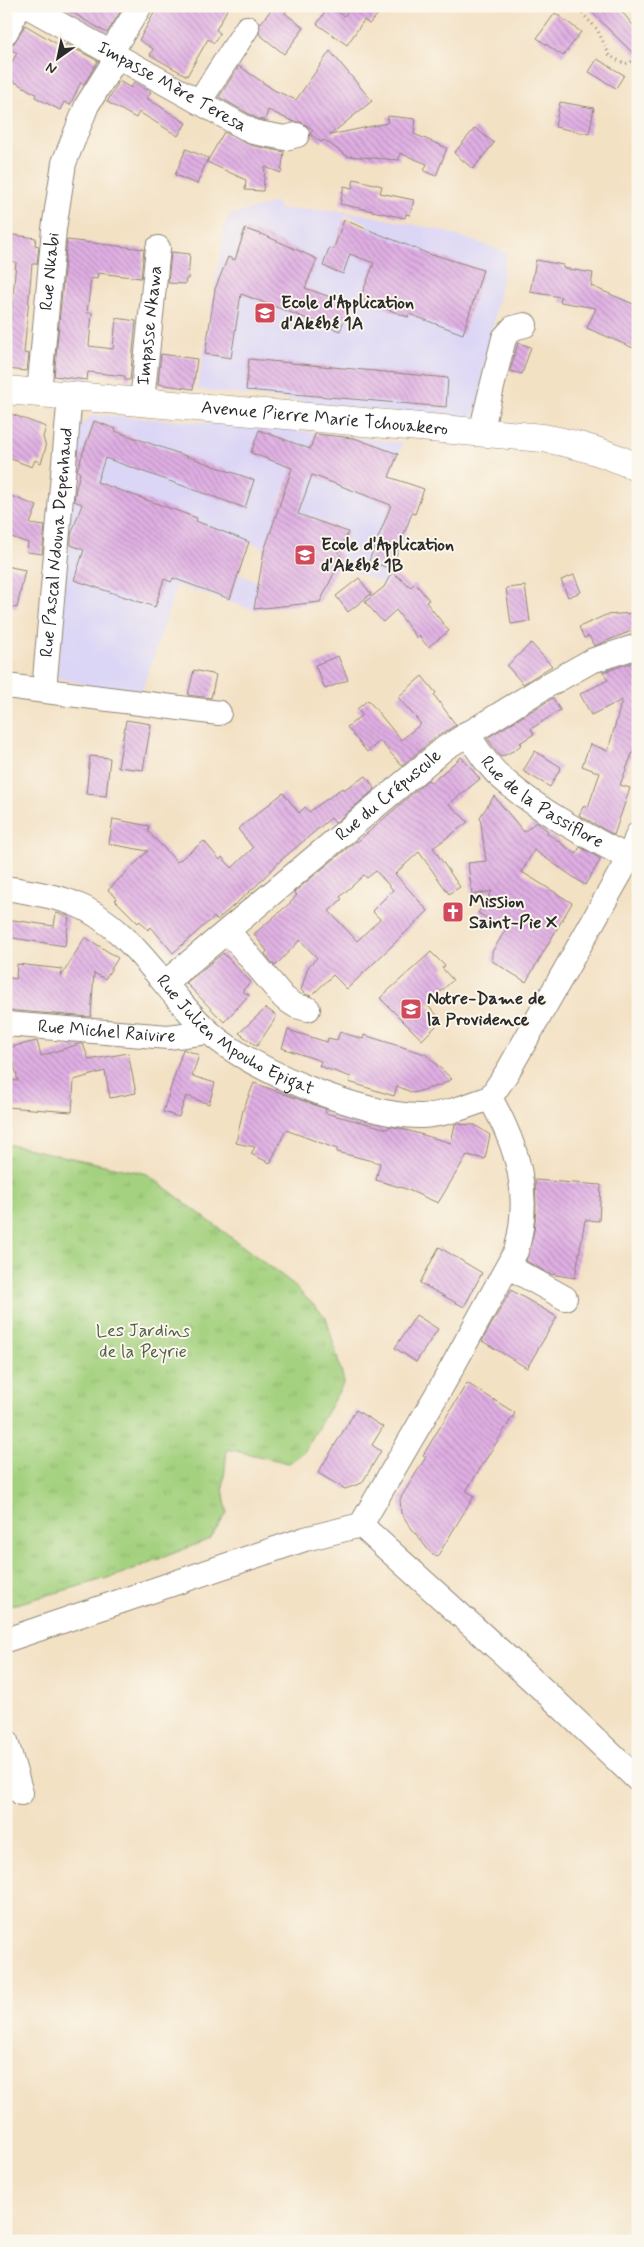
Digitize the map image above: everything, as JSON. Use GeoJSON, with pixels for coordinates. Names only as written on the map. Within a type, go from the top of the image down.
{"type":"FeatureCollection","features":[{"type":"Feature","properties":{"kind":"main road","name":"Avenue Pierre Marie Tchouakero"},"geometry":{"type":"LineString","coordinates":[[6,390],[544,438],[574,443],[638,468]]}},
{"type":"Feature","properties":{"kind":"street"},"geometry":{"type":"LineString","coordinates":[[6,32],[20,6]]}},
{"type":"Feature","properties":{"kind":"street","name":"Impasse Mère Teresa"},"geometry":{"type":"LineString","coordinates":[[27,6],[253,132],[285,138],[297,135]]}},
{"type":"Feature","properties":{"kind":"street","name":"Rue Nkabi"},"geometry":{"type":"LineString","coordinates":[[39,393],[58,200],[64,163],[87,106],[140,6]]}},
{"type":"Feature","properties":{"kind":"street"},"geometry":{"type":"LineString","coordinates":[[198,102],[247,28]]}},
{"type":"Feature","properties":{"kind":"street","name":"Impasse Nkawa"},"geometry":{"type":"LineString","coordinates":[[142,401],[158,248]]}},
{"type":"Feature","properties":{"kind":"street"},"geometry":{"type":"LineString","coordinates":[[481,432],[504,338],[513,328],[526,325]]}},
{"type":"Feature","properties":{"kind":"street","name":"Rue Pascal Ndouna Depenhaud"},"geometry":{"type":"LineString","coordinates":[[52,691],[70,395]]}},
{"type":"Feature","properties":{"kind":"street","name":"Rue du Crépuscule"},"geometry":{"type":"LineString","coordinates":[[165,983],[399,785],[467,733],[591,662],[638,646]]}},
{"type":"Feature","properties":{"kind":"street"},"geometry":{"type":"LineString","coordinates":[[6,686],[219,713]]}},
{"type":"Feature","properties":{"kind":"street","name":"Rue de la Passiflore"},"geometry":{"type":"LineString","coordinates":[[467,733],[483,758],[504,781],[546,810],[629,858]]}},
{"type":"Feature","properties":{"kind":"street"},"geometry":{"type":"LineString","coordinates":[[6,1640],[305,1539],[361,1525],[509,1267],[521,1233],[522,1187],[517,1156],[506,1126],[490,1098],[508,1071],[629,858],[638,834]]}},
{"type":"Feature","properties":{"kind":"street","name":"Rue Julien Mpouho Epigat"},"geometry":{"type":"LineString","coordinates":[[6,888],[49,896],[74,904],[98,918],[142,955],[208,1032],[251,1063],[273,1074],[376,1110],[419,1116],[444,1114],[490,1098]]}},
{"type":"Feature","properties":{"kind":"street"},"geometry":{"type":"LineString","coordinates":[[228,931],[284,998],[296,1006],[308,1009]]}},
{"type":"Feature","properties":{"kind":"street","name":"Rue Michel Raivire"},"geometry":{"type":"LineString","coordinates":[[6,1024],[168,1037],[208,1032]]}},
{"type":"Feature","properties":{"kind":"street"},"geometry":{"type":"LineString","coordinates":[[509,1267],[565,1298]]}},
{"type":"Feature","properties":{"kind":"street"},"geometry":{"type":"LineString","coordinates":[[361,1525],[551,1697],[638,1780]]}},
{"type":"Feature","properties":{"kind":"street"},"geometry":{"type":"LineString","coordinates":[[6,1741],[21,1793]]}},
{"type":"Feature","properties":{"kind":"path"},"geometry":{"type":"LineString","coordinates":[[575,6],[597,29],[610,56],[625,64],[638,59]]}},
{"type":"Feature","properties":{"kind":"shaded area","name":"Ecole d'Application d'Akébé 1A"},"geometry":{"type":"Polygon","coordinates":[[[277,202],[279,209],[332,210],[357,213],[439,230],[507,252],[476,414],[464,419],[197,390],[226,222],[230,215],[277,202]],[[346,215],[333,248],[355,256],[368,223],[346,215]],[[245,229],[237,254],[264,235],[245,229]],[[329,249],[323,266],[343,273],[349,256],[329,249]],[[435,255],[428,279],[476,294],[483,270],[435,255]],[[228,257],[219,280],[264,270],[228,257]],[[274,276],[263,303],[340,331],[350,304],[274,276]],[[216,286],[205,354],[231,358],[241,290],[216,286]],[[425,293],[463,334],[472,310],[425,293]],[[249,360],[246,389],[342,397],[344,367],[249,360]]]}},
{"type":"Feature","properties":{"kind":"shaded area","name":"Ecole d'Application d'Akébé 1B"},"geometry":{"type":"Polygon","coordinates":[[[93,415],[257,426],[403,443],[390,477],[345,460],[389,476],[398,455],[354,438],[316,434],[302,471],[424,490],[385,584],[339,566],[336,573],[328,570],[315,604],[253,610],[177,585],[141,695],[97,688],[57,677],[76,429],[93,415]],[[94,421],[77,471],[98,479],[116,429],[94,421]],[[259,430],[300,470],[308,448],[259,430]],[[117,431],[107,458],[245,507],[254,480],[117,431]],[[79,476],[72,500],[89,506],[97,482],[79,476]],[[288,479],[278,505],[299,513],[308,487],[288,479]],[[279,507],[271,531],[315,546],[323,522],[279,507]],[[76,522],[68,545],[96,554],[76,522]],[[325,523],[318,541],[341,549],[348,532],[325,523]],[[201,524],[189,555],[259,582],[254,609],[314,603],[326,571],[201,524]],[[98,556],[171,582],[180,559],[98,556]],[[79,564],[74,580],[107,591],[79,564]],[[216,570],[209,592],[230,599],[237,577],[216,570]]]}},
{"type":"Feature","properties":{"kind":"green space","name":"Les Jardins de la Peyrie"},"geometry":{"type":"Polygon","coordinates":[[[6,1144],[147,1174],[289,1281],[326,1317],[344,1382],[304,1452],[289,1463],[227,1449],[223,1488],[227,1513],[210,1539],[118,1575],[6,1607],[6,1144]]]}},
{"type":"Feature","properties":{"kind":"building"},"geometry":{"type":"Polygon","coordinates":[[[61,6],[124,6],[107,33],[61,6]]]}},
{"type":"Feature","properties":{"kind":"building"},"geometry":{"type":"Polygon","coordinates":[[[158,6],[229,6],[216,30],[220,33],[214,43],[208,39],[187,76],[150,55],[153,49],[139,40],[158,6]]]}},
{"type":"Feature","properties":{"kind":"building"},"geometry":{"type":"Polygon","coordinates":[[[274,6],[289,6],[285,13],[304,28],[284,54],[259,34],[260,24],[274,6]]]}},
{"type":"Feature","properties":{"kind":"building"},"geometry":{"type":"Polygon","coordinates":[[[329,6],[344,16],[351,8],[349,6],[386,6],[369,24],[364,20],[347,45],[317,24],[329,6]]]}},
{"type":"Feature","properties":{"kind":"building"},"geometry":{"type":"Polygon","coordinates":[[[585,6],[617,6],[638,31],[638,58],[585,6]]]}},
{"type":"Feature","properties":{"kind":"building"},"geometry":{"type":"Polygon","coordinates":[[[555,13],[581,32],[563,56],[537,38],[555,13]]]}},
{"type":"Feature","properties":{"kind":"building"},"geometry":{"type":"Polygon","coordinates":[[[25,25],[64,48],[66,44],[98,61],[84,84],[81,82],[70,105],[64,102],[60,110],[35,97],[36,94],[6,77],[6,72],[17,53],[6,46],[14,43],[25,25]]]}},
{"type":"Feature","properties":{"kind":"building"},"geometry":{"type":"Polygon","coordinates":[[[330,51],[372,101],[330,135],[387,123],[388,116],[416,119],[414,134],[447,148],[436,176],[424,171],[427,164],[400,153],[399,160],[347,156],[324,140],[321,142],[310,134],[313,130],[301,122],[294,122],[268,110],[265,120],[258,119],[219,97],[239,66],[274,90],[296,100],[330,51]]]}},
{"type":"Feature","properties":{"kind":"building"},"geometry":{"type":"Polygon","coordinates":[[[597,59],[624,75],[616,88],[589,72],[597,59]]]}},
{"type":"Feature","properties":{"kind":"building"},"geometry":{"type":"Polygon","coordinates":[[[119,81],[131,88],[134,82],[151,92],[147,98],[186,123],[178,136],[139,112],[136,118],[107,102],[119,81]]]}},
{"type":"Feature","properties":{"kind":"building"},"geometry":{"type":"Polygon","coordinates":[[[560,102],[594,108],[589,134],[555,127],[560,102]]]}},
{"type":"Feature","properties":{"kind":"building"},"geometry":{"type":"Polygon","coordinates":[[[475,128],[494,143],[473,169],[454,153],[475,128]]]}},
{"type":"Feature","properties":{"kind":"building"},"geometry":{"type":"Polygon","coordinates":[[[224,132],[250,145],[284,152],[281,173],[265,167],[263,191],[245,190],[246,180],[207,162],[224,132]]]}},
{"type":"Feature","properties":{"kind":"building"},"geometry":{"type":"Polygon","coordinates":[[[186,149],[208,158],[197,184],[175,175],[186,149]]]}},
{"type":"Feature","properties":{"kind":"building"},"geometry":{"type":"Polygon","coordinates":[[[354,179],[382,186],[380,193],[414,200],[410,215],[406,214],[405,218],[340,204],[344,186],[352,188],[354,179]]]}},
{"type":"Feature","properties":{"kind":"building"},"geometry":{"type":"Polygon","coordinates":[[[344,220],[434,256],[483,270],[463,334],[409,314],[408,317],[360,299],[374,263],[350,254],[343,274],[323,266],[329,248],[333,250],[344,220]]]}},
{"type":"Feature","properties":{"kind":"building"},"geometry":{"type":"Polygon","coordinates":[[[245,229],[264,235],[317,259],[305,288],[350,304],[340,331],[241,294],[231,358],[205,354],[215,289],[228,257],[235,260],[245,229]]]}},
{"type":"Feature","properties":{"kind":"building"},"geometry":{"type":"Polygon","coordinates":[[[6,234],[36,238],[35,245],[39,246],[37,264],[32,264],[24,353],[29,354],[27,371],[6,369],[6,351],[8,351],[16,262],[6,261],[6,234]]]}},
{"type":"Feature","properties":{"kind":"building"},"geometry":{"type":"Polygon","coordinates":[[[67,240],[144,249],[141,278],[98,273],[97,279],[91,278],[87,313],[92,313],[89,346],[113,349],[116,318],[136,321],[130,380],[125,380],[125,376],[88,372],[87,380],[54,376],[67,240]]]}},
{"type":"Feature","properties":{"kind":"building"},"geometry":{"type":"Polygon","coordinates":[[[171,252],[190,254],[188,279],[186,279],[185,284],[168,283],[171,252]]]}},
{"type":"Feature","properties":{"kind":"building"},"geometry":{"type":"Polygon","coordinates":[[[536,260],[563,265],[563,268],[593,273],[591,286],[638,306],[638,350],[587,328],[596,308],[560,302],[561,297],[530,292],[536,260]]]}},
{"type":"Feature","properties":{"kind":"building"},"geometry":{"type":"Polygon","coordinates":[[[518,343],[531,347],[522,374],[510,371],[518,343]]]}},
{"type":"Feature","properties":{"kind":"building"},"geometry":{"type":"Polygon","coordinates":[[[161,354],[197,359],[193,389],[158,384],[161,354]]]}},
{"type":"Feature","properties":{"kind":"building"},"geometry":{"type":"Polygon","coordinates":[[[249,359],[448,378],[446,407],[246,390],[249,359]]]}},
{"type":"Feature","properties":{"kind":"building"},"geometry":{"type":"Polygon","coordinates":[[[6,412],[46,427],[43,437],[46,447],[41,463],[35,460],[32,467],[6,457],[6,412]]]}},
{"type":"Feature","properties":{"kind":"building"},"geometry":{"type":"Polygon","coordinates":[[[94,421],[116,429],[115,431],[254,480],[245,508],[105,458],[97,482],[197,518],[196,521],[249,542],[230,599],[173,578],[171,582],[164,579],[155,607],[74,580],[84,550],[71,545],[71,535],[82,504],[74,501],[80,473],[77,470],[94,421]]]}},
{"type":"Feature","properties":{"kind":"building"},"geometry":{"type":"Polygon","coordinates":[[[259,430],[310,449],[315,434],[354,438],[398,454],[389,477],[424,489],[415,514],[412,513],[391,569],[369,561],[391,505],[312,475],[298,514],[348,532],[341,550],[334,547],[342,557],[320,602],[254,609],[264,551],[292,468],[251,453],[259,430]]]}},
{"type":"Feature","properties":{"kind":"building"},"geometry":{"type":"Polygon","coordinates":[[[6,494],[37,506],[30,524],[45,526],[42,554],[27,552],[28,543],[6,535],[6,494]]]}},
{"type":"Feature","properties":{"kind":"building"},"geometry":{"type":"Polygon","coordinates":[[[6,566],[25,570],[17,608],[6,606],[6,566]]]}},
{"type":"Feature","properties":{"kind":"building"},"geometry":{"type":"Polygon","coordinates":[[[392,572],[411,587],[415,583],[429,600],[426,602],[449,631],[428,647],[419,636],[417,638],[396,610],[383,622],[365,602],[384,587],[392,572]]]}},
{"type":"Feature","properties":{"kind":"building"},"geometry":{"type":"Polygon","coordinates":[[[574,575],[581,592],[568,597],[561,580],[574,575]]]}},
{"type":"Feature","properties":{"kind":"building"},"geometry":{"type":"Polygon","coordinates":[[[359,578],[371,594],[348,612],[336,596],[359,578]]]}},
{"type":"Feature","properties":{"kind":"building"},"geometry":{"type":"Polygon","coordinates":[[[525,586],[530,621],[511,624],[506,588],[525,586]]]}},
{"type":"Feature","properties":{"kind":"building"},"geometry":{"type":"Polygon","coordinates":[[[633,613],[634,630],[594,646],[589,636],[584,638],[579,627],[606,615],[633,613]]]}},
{"type":"Feature","properties":{"kind":"building"},"geometry":{"type":"Polygon","coordinates":[[[531,643],[552,666],[523,684],[507,666],[531,643]]]}},
{"type":"Feature","properties":{"kind":"building"},"geometry":{"type":"Polygon","coordinates":[[[338,656],[348,680],[325,689],[315,665],[338,656]]]}},
{"type":"Feature","properties":{"kind":"building"},"geometry":{"type":"Polygon","coordinates":[[[638,661],[638,739],[620,785],[630,788],[614,835],[579,815],[584,805],[588,807],[600,773],[582,766],[590,744],[608,751],[622,700],[591,715],[580,694],[608,680],[603,672],[638,661]]]}},
{"type":"Feature","properties":{"kind":"building"},"geometry":{"type":"Polygon","coordinates":[[[194,670],[216,675],[211,698],[188,695],[194,670]]]}},
{"type":"Feature","properties":{"kind":"building"},"geometry":{"type":"Polygon","coordinates":[[[422,676],[436,693],[434,695],[456,725],[436,737],[402,766],[380,741],[367,752],[347,727],[362,715],[357,709],[368,700],[401,740],[421,724],[398,697],[422,676]]]}},
{"type":"Feature","properties":{"kind":"building"},"geometry":{"type":"Polygon","coordinates":[[[553,698],[560,710],[531,729],[534,734],[520,743],[522,744],[515,750],[501,757],[487,738],[553,698]]]}},
{"type":"Feature","properties":{"kind":"building"},"geometry":{"type":"Polygon","coordinates":[[[126,720],[151,724],[143,770],[118,767],[126,720]]]}},
{"type":"Feature","properties":{"kind":"building"},"geometry":{"type":"Polygon","coordinates":[[[535,751],[561,767],[550,787],[523,771],[535,751]]]}},
{"type":"Feature","properties":{"kind":"building"},"geometry":{"type":"Polygon","coordinates":[[[90,756],[110,758],[106,796],[86,794],[90,756]]]}},
{"type":"Feature","properties":{"kind":"building"},"geometry":{"type":"Polygon","coordinates":[[[461,757],[480,779],[449,804],[468,822],[433,848],[460,887],[449,894],[419,852],[395,874],[428,911],[347,989],[333,975],[311,996],[305,994],[301,990],[308,967],[317,958],[300,940],[275,966],[265,954],[267,951],[254,934],[290,903],[297,895],[294,892],[357,842],[428,780],[431,783],[461,757]],[[376,871],[367,878],[364,875],[340,897],[342,899],[329,911],[357,941],[380,919],[372,911],[393,890],[376,871]]]}},
{"type":"Feature","properties":{"kind":"building"},"geometry":{"type":"Polygon","coordinates":[[[366,776],[375,789],[335,823],[331,818],[281,860],[257,885],[217,920],[214,917],[173,953],[151,927],[148,930],[140,921],[138,923],[115,900],[117,898],[108,890],[148,851],[109,844],[113,819],[149,826],[148,831],[177,862],[204,841],[220,860],[222,857],[232,868],[253,848],[238,829],[283,793],[299,813],[305,807],[309,812],[342,788],[343,790],[366,776]]]}},
{"type":"Feature","properties":{"kind":"building"},"geometry":{"type":"Polygon","coordinates":[[[494,796],[524,832],[536,822],[548,831],[547,833],[576,854],[580,847],[601,859],[585,885],[534,850],[522,872],[572,903],[526,982],[492,961],[492,952],[506,929],[478,913],[492,891],[472,895],[468,863],[486,861],[480,817],[494,796]]]}},
{"type":"Feature","properties":{"kind":"building"},"geometry":{"type":"Polygon","coordinates":[[[56,913],[69,916],[65,946],[6,937],[6,919],[54,926],[56,913]]]}},
{"type":"Feature","properties":{"kind":"building"},"geometry":{"type":"Polygon","coordinates":[[[85,937],[118,958],[105,979],[94,973],[91,1017],[6,1010],[6,977],[16,979],[17,964],[62,969],[61,977],[85,937]]]}},
{"type":"Feature","properties":{"kind":"building"},"geometry":{"type":"Polygon","coordinates":[[[431,952],[445,966],[442,968],[453,980],[427,1005],[442,1020],[422,1040],[380,998],[431,952]]]}},
{"type":"Feature","properties":{"kind":"building"},"geometry":{"type":"Polygon","coordinates":[[[223,953],[251,982],[242,991],[249,995],[224,1022],[186,983],[223,953]]]}},
{"type":"Feature","properties":{"kind":"building"},"geometry":{"type":"Polygon","coordinates":[[[266,1008],[277,1016],[257,1046],[239,1033],[266,1008]]]}},
{"type":"Feature","properties":{"kind":"building"},"geometry":{"type":"Polygon","coordinates":[[[288,1030],[327,1042],[328,1038],[337,1040],[340,1032],[363,1039],[364,1035],[425,1054],[452,1079],[441,1085],[413,1093],[397,1086],[394,1096],[349,1082],[351,1077],[319,1066],[321,1061],[282,1048],[288,1030]]]}},
{"type":"Feature","properties":{"kind":"building"},"geometry":{"type":"Polygon","coordinates":[[[37,1041],[41,1056],[79,1044],[83,1044],[89,1060],[128,1053],[136,1093],[110,1098],[105,1071],[74,1080],[72,1112],[6,1107],[6,1080],[18,1081],[10,1047],[37,1041]]]}},
{"type":"Feature","properties":{"kind":"building"},"geometry":{"type":"Polygon","coordinates":[[[183,1049],[199,1055],[192,1076],[215,1083],[209,1104],[186,1096],[179,1117],[163,1112],[183,1049]]]}},
{"type":"Feature","properties":{"kind":"building"},"geometry":{"type":"Polygon","coordinates":[[[254,1083],[326,1109],[325,1113],[388,1129],[389,1126],[399,1128],[451,1143],[455,1124],[475,1125],[490,1135],[485,1159],[467,1155],[438,1203],[406,1189],[376,1180],[380,1163],[337,1152],[337,1149],[286,1130],[270,1163],[251,1154],[255,1147],[236,1143],[243,1110],[254,1083]]]}},
{"type":"Feature","properties":{"kind":"building"},"geometry":{"type":"Polygon","coordinates":[[[535,1180],[601,1185],[599,1221],[585,1220],[575,1278],[550,1274],[526,1261],[534,1231],[536,1210],[535,1180]]]}},
{"type":"Feature","properties":{"kind":"building"},"geometry":{"type":"Polygon","coordinates":[[[439,1247],[482,1273],[464,1307],[420,1283],[439,1247]]]}},
{"type":"Feature","properties":{"kind":"building"},"geometry":{"type":"Polygon","coordinates":[[[511,1290],[557,1317],[527,1368],[482,1341],[511,1290]]]}},
{"type":"Feature","properties":{"kind":"building"},"geometry":{"type":"Polygon","coordinates":[[[416,1315],[438,1329],[416,1362],[395,1348],[416,1315]]]}},
{"type":"Feature","properties":{"kind":"building"},"geometry":{"type":"Polygon","coordinates":[[[467,1383],[515,1413],[466,1491],[474,1496],[437,1557],[429,1551],[401,1513],[400,1499],[426,1457],[423,1455],[467,1383]]]}},
{"type":"Feature","properties":{"kind":"building"},"geometry":{"type":"Polygon","coordinates":[[[356,1410],[383,1427],[372,1445],[381,1451],[362,1483],[345,1489],[318,1473],[356,1410]]]}},
{"type":"Feature","properties":{"kind":"place","name":"Ecole d'Application d'Akébé 1A"},"geometry":{"type":"Point","coordinates":[265,313]}},
{"type":"Feature","properties":{"kind":"place","name":"Ecole d'Application d'Akébé 1B"},"geometry":{"type":"Point","coordinates":[305,555]}},
{"type":"Feature","properties":{"kind":"place","name":"Mission Saint-Pie X"},"geometry":{"type":"Point","coordinates":[453,912]}},
{"type":"Feature","properties":{"kind":"place","name":"Notre-Dame de la Providence"},"geometry":{"type":"Point","coordinates":[411,1009]}}]}
